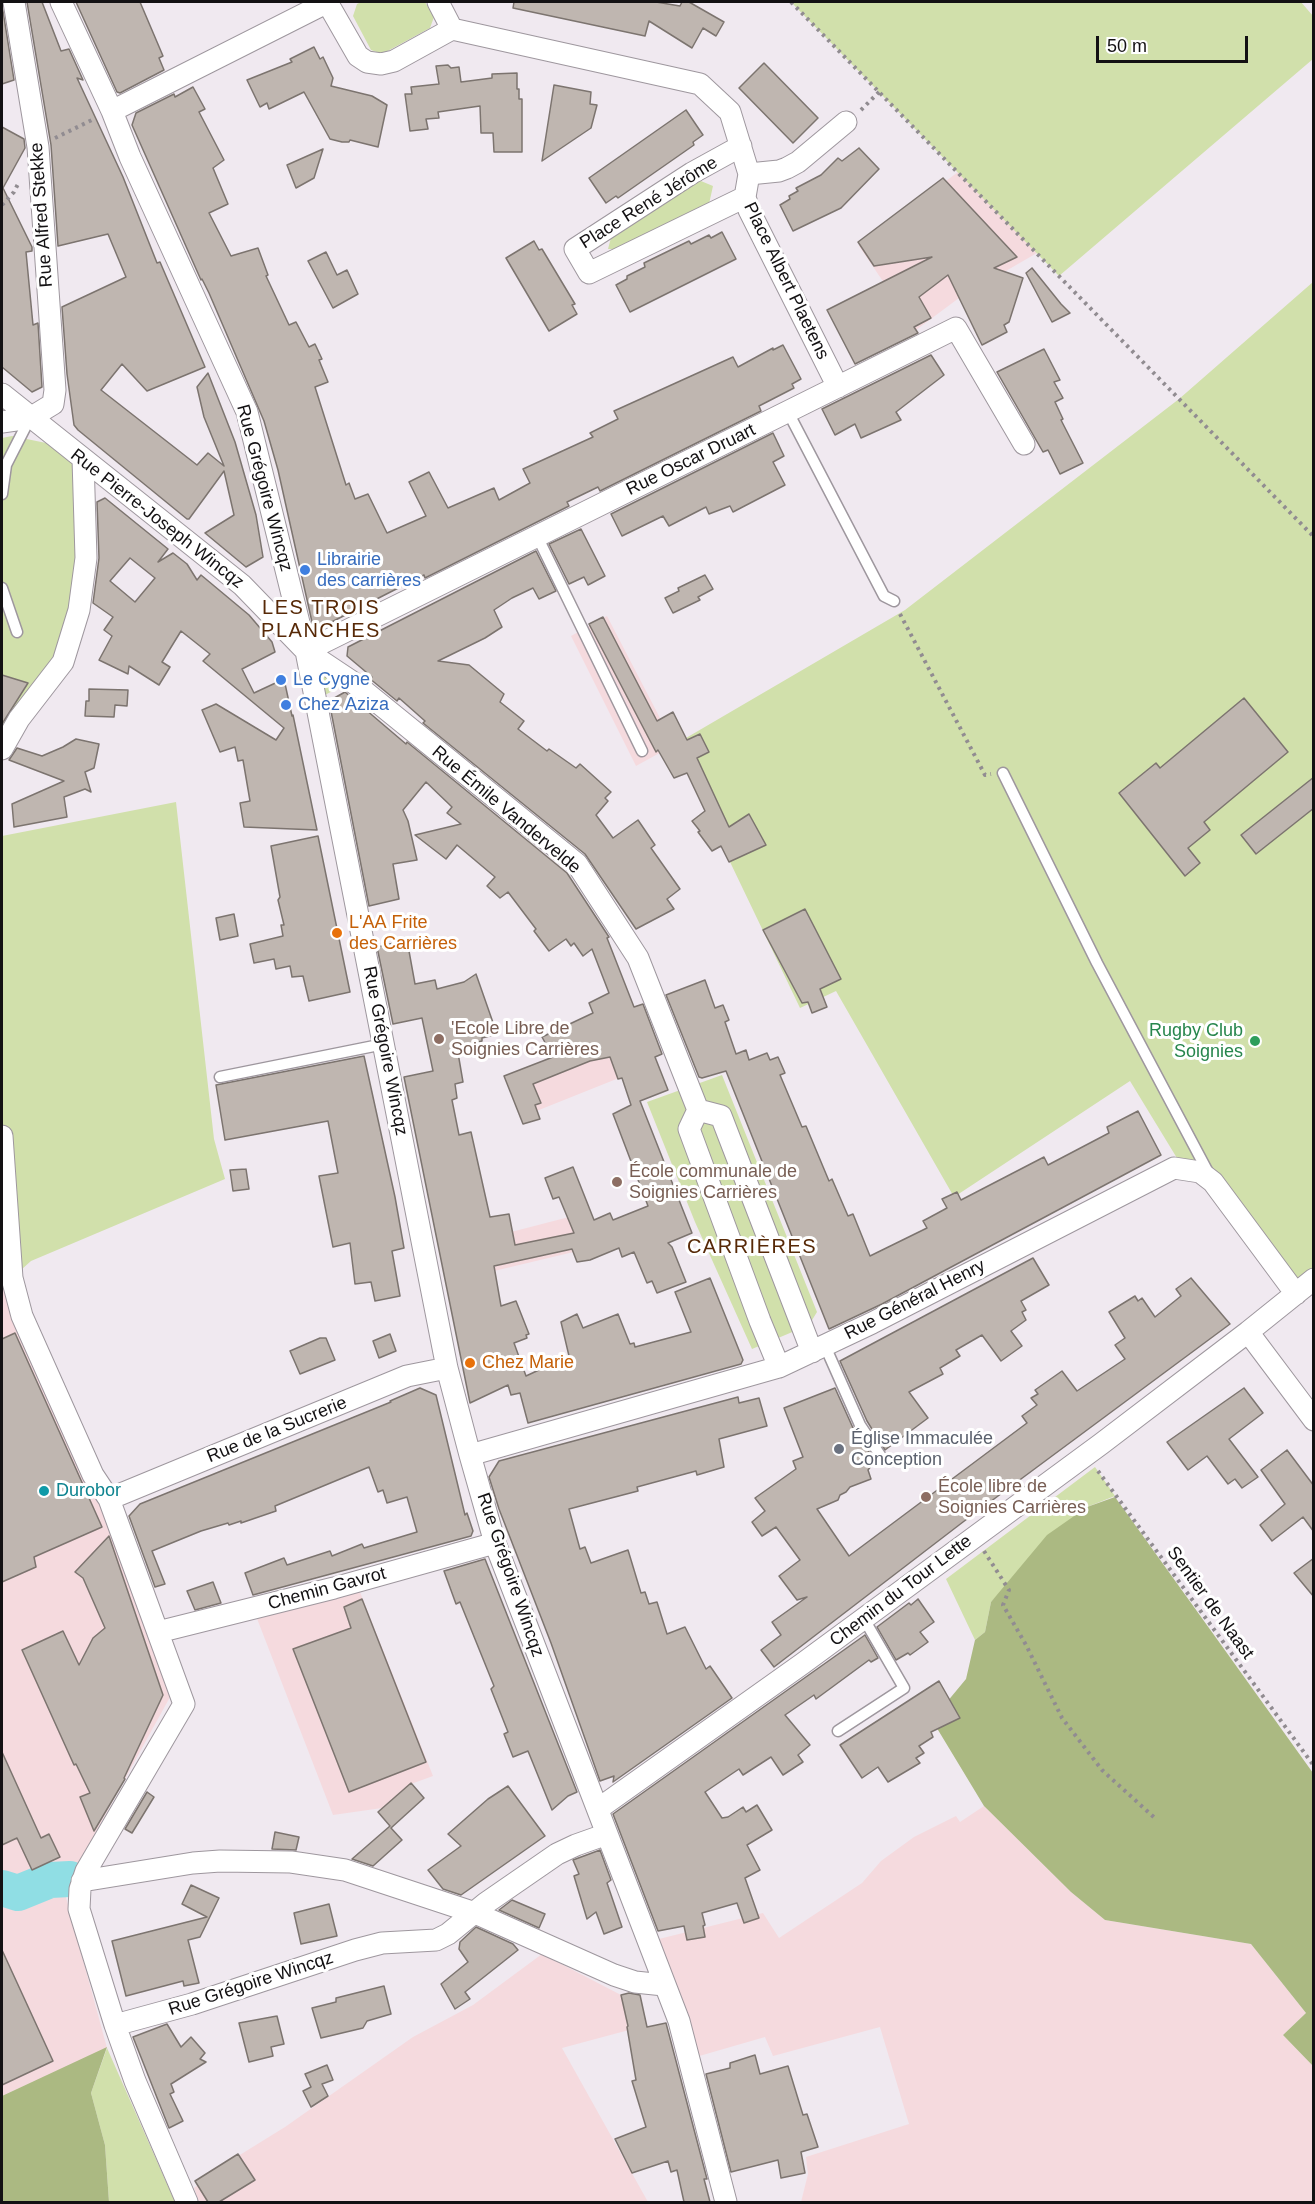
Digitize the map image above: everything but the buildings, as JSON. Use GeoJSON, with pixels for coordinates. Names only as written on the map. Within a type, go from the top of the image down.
{"type":"FeatureCollection","features":[{"type":"Feature","properties":{"kind":"street","name":"Rue Alfred Stekke"},"geometry":{"type":"LineString","coordinates":[[14,2],[39,147],[55,390],[53,404],[30,418]]}},
{"type":"Feature","properties":{"kind":"street","name":"Rue Grégoire Wincqz"},"geometry":{"type":"LineString","coordinates":[[61,2],[247,412],[306,651],[447,1368],[470,1455],[495,1543],[678,2021],[726,2202]]}},
{"type":"Feature","properties":{"kind":"street"},"geometry":{"type":"LineString","coordinates":[[112,111],[328,2],[358,56],[367,62],[381,64],[394,61],[452,29],[438,2]]}},
{"type":"Feature","properties":{"kind":"street","name":"Place Albert Plaetens"},"geometry":{"type":"LineString","coordinates":[[452,29],[699,84],[730,112],[749,174],[745,197],[749,210],[838,387]]}},
{"type":"Feature","properties":{"kind":"street","name":"Place Albert Plaetens"},"geometry":{"type":"LineString","coordinates":[[749,174],[787,168],[798,162],[846,122]]}},
{"type":"Feature","properties":{"kind":"street","name":"Place René Jérôme"},"geometry":{"type":"LineString","coordinates":[[741,146],[692,173],[575,249],[589,273],[745,197]]}},
{"type":"Feature","properties":{"kind":"street","name":"Rue Oscar Druart"},"geometry":{"type":"LineString","coordinates":[[306,651],[956,328],[1024,444]]}},
{"type":"Feature","properties":{"kind":"street","name":"Rue Pierre-Joseph Wincqz"},"geometry":{"type":"LineString","coordinates":[[2,394],[242,585],[306,651]]}},
{"type":"Feature","properties":{"kind":"street"},"geometry":{"type":"LineString","coordinates":[[2,422],[30,418]]}},
{"type":"Feature","properties":{"kind":"street"},"geometry":{"type":"LineString","coordinates":[[2,749],[19,719],[63,663],[79,610],[86,558],[84,459]]}},
{"type":"Feature","properties":{"kind":"street","name":"Rue Émile Vandervelde"},"geometry":{"type":"LineString","coordinates":[[306,651],[354,683],[577,864],[638,958],[698,1110]]}},
{"type":"Feature","properties":{"kind":"street"},"geometry":{"type":"LineString","coordinates":[[779,1367],[689,1129],[698,1110],[721,1116],[819,1349]]}},
{"type":"Feature","properties":{"kind":"street"},"geometry":{"type":"LineString","coordinates":[[2,1136],[12,1278],[22,1316],[93,1475],[109,1498],[184,1704],[94,1856],[82,1881],[79,1909],[135,2081],[187,2202]]}},
{"type":"Feature","properties":{"kind":"street","name":"Rue Général Henry"},"geometry":{"type":"LineString","coordinates":[[470,1455],[779,1367],[819,1349],[1174,1168],[1200,1172],[1213,1182],[1296,1294]]}},
{"type":"Feature","properties":{"kind":"street","name":"Chemin du Tour Lette"},"geometry":{"type":"LineString","coordinates":[[598,1809],[864,1619],[1248,1332],[1314,1279]]}},
{"type":"Feature","properties":{"kind":"street"},"geometry":{"type":"LineString","coordinates":[[1248,1332],[1314,1420]]}},
{"type":"Feature","properties":{"kind":"street","name":"Rue de la Sucrerie"},"geometry":{"type":"LineString","coordinates":[[109,1498],[407,1376],[447,1368]]}},
{"type":"Feature","properties":{"kind":"street","name":"Chemin Gavrot"},"geometry":{"type":"LineString","coordinates":[[158,1632],[334,1588],[495,1543]]}},
{"type":"Feature","properties":{"kind":"street","name":"Rue Grégoire Wincqz"},"geometry":{"type":"LineString","coordinates":[[115,2025],[192,2004],[382,1943],[436,1940],[448,1934],[486,1903],[557,1854],[607,1834]]}},
{"type":"Feature","properties":{"kind":"street"},"geometry":{"type":"LineString","coordinates":[[82,1881],[193,1863],[220,1861],[291,1862],[345,1870],[475,1913],[614,1976],[634,1982],[663,1985]]}},
{"type":"Feature","properties":{"kind":"lane"},"geometry":{"type":"LineString","coordinates":[[788,412],[884,596],[894,601]]}},
{"type":"Feature","properties":{"kind":"lane"},"geometry":{"type":"LineString","coordinates":[[2,494],[6,465],[30,418]]}},
{"type":"Feature","properties":{"kind":"lane"},"geometry":{"type":"LineString","coordinates":[[537,536],[642,751]]}},
{"type":"Feature","properties":{"kind":"lane"},"geometry":{"type":"LineString","coordinates":[[2,588],[17,632]]}},
{"type":"Feature","properties":{"kind":"lane"},"geometry":{"type":"LineString","coordinates":[[1004,772],[1097,963],[1213,1182]]}},
{"type":"Feature","properties":{"kind":"lane"},"geometry":{"type":"LineString","coordinates":[[220,1077],[384,1044]]}},
{"type":"Feature","properties":{"kind":"lane"},"geometry":{"type":"LineString","coordinates":[[819,1349],[860,1425],[882,1458]]}},
{"type":"Feature","properties":{"kind":"lane"},"geometry":{"type":"LineString","coordinates":[[838,1731],[904,1688],[864,1619]]}},
{"type":"Feature","properties":{"kind":"path"},"geometry":{"type":"LineString","coordinates":[[791,2],[1314,537]]}},
{"type":"Feature","properties":{"kind":"path"},"geometry":{"type":"LineString","coordinates":[[846,122],[880,91]]}},
{"type":"Feature","properties":{"kind":"path"},"geometry":{"type":"LineString","coordinates":[[39,147],[112,111]]}},
{"type":"Feature","properties":{"kind":"path"},"geometry":{"type":"LineString","coordinates":[[894,601],[985,775],[1004,772]]}},
{"type":"Feature","properties":{"kind":"path","name":"Sentier de Naast"},"geometry":{"type":"LineString","coordinates":[[1087,1453],[1112,1492],[1314,1766]]}},
{"type":"Feature","properties":{"kind":"path"},"geometry":{"type":"LineString","coordinates":[[984,1550],[1009,1590],[1003,1605],[1026,1645],[1062,1718],[1102,1770],[1157,1820]]}},
{"type":"Feature","properties":{"kind":"shaded area"},"geometry":{"type":"Polygon","coordinates":[[[958,172],[1037,253],[959,298],[916,330],[859,246],[958,172]]]}},
{"type":"Feature","properties":{"kind":"shaded area"},"geometry":{"type":"Polygon","coordinates":[[[607,616],[674,745],[636,766],[571,636],[607,616]]]}},
{"type":"Feature","properties":{"kind":"shaded area"},"geometry":{"type":"Polygon","coordinates":[[[614,1038],[629,1074],[529,1114],[516,1078],[614,1038]]]}},
{"type":"Feature","properties":{"kind":"shaded area","name":"Durobor"},"geometry":{"type":"Polygon","coordinates":[[[2,1190],[12,1278],[121,1552],[170,1697],[64,1890],[107,2048],[2,2096],[2,1190]]]}},
{"type":"Feature","properties":{"kind":"shaded area"},"geometry":{"type":"Polygon","coordinates":[[[569,1217],[582,1250],[494,1271],[440,1244],[515,1231],[569,1217]]]}},
{"type":"Feature","properties":{"kind":"shaded area"},"geometry":{"type":"Polygon","coordinates":[[[358,1587],[433,1776],[411,1784],[382,1808],[333,1815],[256,1616],[358,1587]]]}},
{"type":"Feature","properties":{"kind":"shaded area"},"geometry":{"type":"Polygon","coordinates":[[[984,1806],[1071,1892],[1105,1920],[1251,1944],[1306,2013],[1283,2035],[1313,2066],[1313,2202],[801,2202],[808,2174],[806,2157],[909,2124],[880,2027],[773,2056],[765,2037],[689,2059],[647,1942],[763,1913],[779,1938],[862,1883],[881,1861],[914,1837],[956,1816],[960,1822],[984,1806]]]}},
{"type":"Feature","properties":{"kind":"shaded area"},"geometry":{"type":"Polygon","coordinates":[[[542,1954],[621,1995],[629,2030],[562,2048],[648,2202],[199,2202],[194,2188],[222,2166],[285,2127],[413,2037],[473,2005],[542,1954]]]}},
{"type":"Feature","properties":{"kind":"green space"},"geometry":{"type":"Polygon","coordinates":[[[361,2],[425,2],[434,17],[430,28],[382,54],[371,50],[353,16],[357,4],[361,2]]]}},
{"type":"Feature","properties":{"kind":"green space"},"geometry":{"type":"Polygon","coordinates":[[[791,2],[1301,2],[1313,16],[1313,59],[1059,276],[791,2]]]}},
{"type":"Feature","properties":{"kind":"green space"},"geometry":{"type":"Polygon","coordinates":[[[696,179],[713,186],[709,204],[621,249],[608,249],[612,234],[696,179]]]}},
{"type":"Feature","properties":{"kind":"green space"},"geometry":{"type":"Polygon","coordinates":[[[1313,282],[1313,1279],[1296,1294],[1216,1188],[1183,1168],[1130,1081],[954,1197],[836,991],[800,1008],[674,745],[905,610],[1179,399],[1313,282]]]}},
{"type":"Feature","properties":{"kind":"green space"},"geometry":{"type":"Polygon","coordinates":[[[12,436],[51,444],[81,471],[82,575],[59,655],[2,735],[2,438],[12,436]]]}},
{"type":"Feature","properties":{"kind":"green space"},"geometry":{"type":"Polygon","coordinates":[[[327,672],[342,686],[325,695],[322,675],[327,672]]]}},
{"type":"Feature","properties":{"kind":"green space"},"geometry":{"type":"Polygon","coordinates":[[[176,802],[214,1139],[225,1179],[31,1261],[12,1278],[2,1190],[2,836],[176,802]]]}},
{"type":"Feature","properties":{"kind":"green space"},"geometry":{"type":"Polygon","coordinates":[[[722,1075],[817,1312],[809,1325],[752,1349],[695,1222],[647,1102],[722,1075]]]}},
{"type":"Feature","properties":{"kind":"green space"},"geometry":{"type":"Polygon","coordinates":[[[1095,1467],[1115,1496],[1087,1507],[991,1602],[985,1632],[975,1640],[946,1579],[1095,1467]]]}},
{"type":"Feature","properties":{"kind":"green space"},"geometry":{"type":"Polygon","coordinates":[[[1115,1497],[1313,1773],[1313,2066],[1283,2035],[1306,2013],[1251,1944],[1105,1920],[1071,1892],[984,1806],[932,1720],[966,1679],[975,1640],[985,1632],[991,1602],[1047,1535],[1087,1507],[1115,1497]]]}},
{"type":"Feature","properties":{"kind":"green space"},"geometry":{"type":"Polygon","coordinates":[[[107,2047],[91,2093],[105,2145],[109,2202],[2,2202],[2,2096],[107,2047]]]}},
{"type":"Feature","properties":{"kind":"green space"},"geometry":{"type":"Polygon","coordinates":[[[107,2048],[175,2202],[109,2202],[105,2145],[91,2093],[107,2048]]]}},
{"type":"Feature","properties":{"kind":"waterway"},"geometry":{"type":"LineString","coordinates":[[2,1888],[18,1893],[50,1880],[70,1879]]}},
{"type":"Feature","properties":{"kind":"place","name":"Librairie des carrières"},"geometry":{"type":"Point","coordinates":[305,570]}},
{"type":"Feature","properties":{"kind":"place","name":"Le Cygne"},"geometry":{"type":"Point","coordinates":[281,680]}},
{"type":"Feature","properties":{"kind":"place","name":"Chez Aziza"},"geometry":{"type":"Point","coordinates":[286,705]}},
{"type":"Feature","properties":{"kind":"place","name":"L'AA Frite des Carrières"},"geometry":{"type":"Point","coordinates":[337,933]}},
{"type":"Feature","properties":{"kind":"place","name":"'Ecole Libre de Soignies Carrières"},"geometry":{"type":"Point","coordinates":[439,1039]}},
{"type":"Feature","properties":{"kind":"place","name":"Rugby Club Soignies"},"geometry":{"type":"Point","coordinates":[1255,1041]}},
{"type":"Feature","properties":{"kind":"place","name":"École communale de Soignies Carrières"},"geometry":{"type":"Point","coordinates":[617,1182]}},
{"type":"Feature","properties":{"kind":"place","name":"Chez Marie"},"geometry":{"type":"Point","coordinates":[470,1363]}},
{"type":"Feature","properties":{"kind":"place","name":"Église Immaculée Conception"},"geometry":{"type":"Point","coordinates":[839,1449]}},
{"type":"Feature","properties":{"kind":"place","name":"Durobor"},"geometry":{"type":"Point","coordinates":[44,1491]}},
{"type":"Feature","properties":{"kind":"place","name":"École libre de Soignies Carrières"},"geometry":{"type":"Point","coordinates":[926,1497]}},
{"type":"Feature","properties":{"kind":"district","name":"LES TROIS PLANCHES"},"geometry":{"type":"Point","coordinates":[321,620]}},
{"type":"Feature","properties":{"kind":"district","name":"CARRIÈRES"},"geometry":{"type":"Point","coordinates":[752,1247]}}]}
